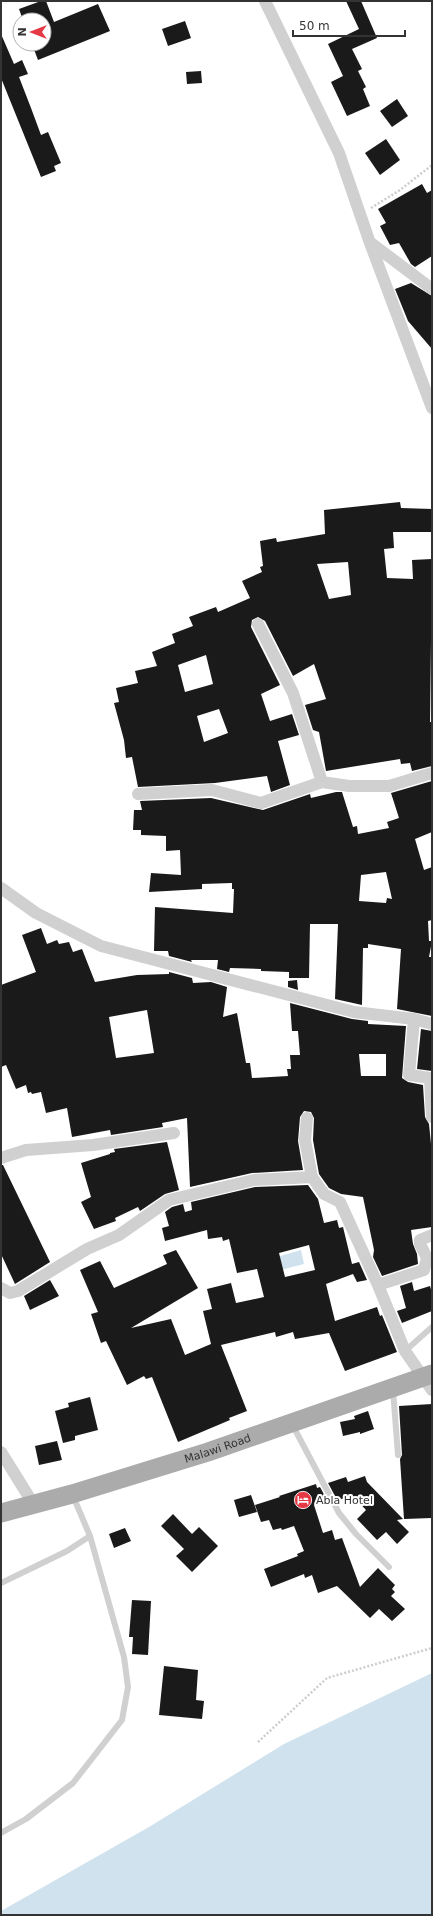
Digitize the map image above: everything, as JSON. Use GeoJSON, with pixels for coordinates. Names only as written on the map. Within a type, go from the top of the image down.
{"type":"FeatureCollection","features":[{"type":"Feature","properties":{"kind":"main road","name":"Malawi Road"},"geometry":{"type":"LineString","coordinates":[[1,1513],[72,1494],[208,1452],[393,1389],[429,1381]]}},
{"type":"Feature","properties":{"kind":"street"},"geometry":{"type":"LineString","coordinates":[[265,1],[339,154],[370,243],[432,408]]}},
{"type":"Feature","properties":{"kind":"street"},"geometry":{"type":"LineString","coordinates":[[370,243],[432,289]]}},
{"type":"Feature","properties":{"kind":"street"},"geometry":{"type":"LineString","coordinates":[[258,624],[293,693],[322,782]]}},
{"type":"Feature","properties":{"kind":"street"},"geometry":{"type":"LineString","coordinates":[[138,794],[212,790],[262,803],[322,782],[350,786],[388,786],[432,773]]}},
{"type":"Feature","properties":{"kind":"street"},"geometry":{"type":"LineString","coordinates":[[1,888],[36,913],[101,946],[354,1012],[414,1019],[432,1024]]}},
{"type":"Feature","properties":{"kind":"street"},"geometry":{"type":"LineString","coordinates":[[414,1019],[409,1075],[430,1078],[432,1117]]}},
{"type":"Feature","properties":{"kind":"street"},"geometry":{"type":"LineString","coordinates":[[307,1118],[306,1140],[312,1177],[324,1194],[340,1202],[378,1285],[405,1351],[429,1381]]}},
{"type":"Feature","properties":{"kind":"street"},"geometry":{"type":"LineString","coordinates":[[2,1156],[26,1150],[93,1145],[174,1133]]}},
{"type":"Feature","properties":{"kind":"street"},"geometry":{"type":"LineString","coordinates":[[1,1288],[10,1294],[18,1291],[87,1249],[119,1235],[169,1200],[254,1180],[312,1177]]}},
{"type":"Feature","properties":{"kind":"street"},"geometry":{"type":"LineString","coordinates":[[378,1285],[424,1270],[427,1258],[420,1244],[420,1240],[432,1235]]}},
{"type":"Feature","properties":{"kind":"street"},"geometry":{"type":"LineString","coordinates":[[1,1452],[34,1505]]}},
{"type":"Feature","properties":{"kind":"lane"},"geometry":{"type":"LineString","coordinates":[[405,1351],[432,1327]]}},
{"type":"Feature","properties":{"kind":"lane"},"geometry":{"type":"LineString","coordinates":[[393,1389],[398,1456]]}},
{"type":"Feature","properties":{"kind":"lane"},"geometry":{"type":"LineString","coordinates":[[291,1423],[339,1513],[356,1534],[390,1566]]}},
{"type":"Feature","properties":{"kind":"lane"},"geometry":{"type":"LineString","coordinates":[[1,1833],[26,1819],[73,1783],[122,1720],[128,1688],[124,1657],[90,1536],[72,1494]]}},
{"type":"Feature","properties":{"kind":"lane"},"geometry":{"type":"LineString","coordinates":[[1,1582],[67,1551],[90,1536]]}},
{"type":"Feature","properties":{"kind":"path"},"geometry":{"type":"LineString","coordinates":[[361,215],[400,190],[432,165]]}},
{"type":"Feature","properties":{"kind":"path"},"geometry":{"type":"LineString","coordinates":[[258,1742],[327,1678],[432,1648]]}},
{"type":"Feature","properties":{"kind":"water"},"geometry":{"type":"Polygon","coordinates":[[[301,1250],[304,1264],[273,1272],[270,1259],[301,1250]]]}},
{"type":"Feature","properties":{"kind":"water"},"geometry":{"type":"Polygon","coordinates":[[[432,1673],[432,1915],[1,1915],[1,1911],[149,1827],[284,1744],[432,1673]]]}},
{"type":"Feature","properties":{"kind":"building"},"geometry":{"type":"Polygon","coordinates":[[[41,1],[46,1],[50,12],[20,12],[19,9],[41,1]]]}},
{"type":"Feature","properties":{"kind":"building"},"geometry":{"type":"Polygon","coordinates":[[[346,1],[361,1],[377,38],[352,49],[362,69],[358,71],[366,87],[363,89],[370,106],[347,116],[331,82],[343,76],[328,44],[359,29],[346,1]]]}},
{"type":"Feature","properties":{"kind":"building"},"geometry":{"type":"Polygon","coordinates":[[[98,4],[110,31],[38,60],[35,52],[52,52],[52,17],[54,22],[98,4]]]}},
{"type":"Feature","properties":{"kind":"building"},"geometry":{"type":"Polygon","coordinates":[[[185,21],[191,38],[168,46],[162,29],[185,21]]]}},
{"type":"Feature","properties":{"kind":"building"},"geometry":{"type":"Polygon","coordinates":[[[1,34],[14,64],[22,60],[28,74],[19,77],[41,135],[48,132],[61,163],[54,166],[56,171],[41,177],[1,78],[1,34]]]}},
{"type":"Feature","properties":{"kind":"building"},"geometry":{"type":"Polygon","coordinates":[[[201,71],[202,83],[187,84],[186,72],[201,71]]]}},
{"type":"Feature","properties":{"kind":"building"},"geometry":{"type":"Polygon","coordinates":[[[397,99],[408,116],[392,127],[380,111],[397,99]]]}},
{"type":"Feature","properties":{"kind":"building"},"geometry":{"type":"Polygon","coordinates":[[[386,139],[400,160],[380,175],[365,153],[386,139]]]}},
{"type":"Feature","properties":{"kind":"building"},"geometry":{"type":"Polygon","coordinates":[[[422,184],[427,193],[432,190],[432,256],[415,267],[411,264],[399,243],[390,245],[380,226],[386,223],[378,209],[422,184]]]}},
{"type":"Feature","properties":{"kind":"building"},"geometry":{"type":"Polygon","coordinates":[[[411,283],[432,296],[432,349],[408,321],[395,289],[411,283]]]}},
{"type":"Feature","properties":{"kind":"building"},"geometry":{"type":"Polygon","coordinates":[[[400,502],[401,508],[432,509],[432,532],[393,532],[394,548],[384,549],[387,578],[413,579],[412,560],[432,559],[430,722],[432,722],[432,766],[412,771],[410,763],[401,764],[400,759],[326,771],[319,732],[313,730],[305,705],[326,699],[314,664],[293,676],[265,621],[258,617],[252,620],[251,627],[280,685],[261,694],[270,721],[292,714],[299,735],[278,741],[290,785],[271,792],[267,776],[215,783],[138,787],[132,757],[126,758],[124,740],[114,703],[119,702],[116,688],[138,683],[135,671],[157,666],[152,652],[175,643],[172,634],[193,626],[189,617],[216,607],[218,612],[250,598],[242,581],[262,572],[260,567],[263,566],[260,541],[276,538],[277,542],[325,534],[324,510],[400,502]],[[348,562],[317,564],[329,599],[351,595],[348,562]],[[206,655],[178,665],[185,692],[213,684],[206,655]],[[219,709],[197,716],[204,742],[228,733],[219,709]]]}},
{"type":"Feature","properties":{"kind":"building"},"geometry":{"type":"Polygon","coordinates":[[[432,781],[432,832],[415,839],[424,870],[432,867],[432,920],[428,921],[429,941],[432,941],[429,957],[432,957],[432,1016],[397,1009],[401,949],[368,944],[368,948],[363,948],[362,1005],[335,999],[338,924],[310,924],[309,978],[289,978],[289,972],[261,971],[261,969],[230,968],[229,972],[217,969],[218,960],[191,960],[192,962],[169,956],[168,951],[154,951],[155,907],[233,913],[234,889],[232,889],[232,883],[202,884],[202,889],[149,892],[151,873],[181,875],[180,850],[166,851],[166,836],[141,835],[141,830],[133,830],[134,810],[142,810],[140,801],[211,798],[263,810],[310,794],[311,798],[342,792],[353,827],[357,826],[358,834],[389,828],[387,822],[399,818],[391,793],[432,781]],[[386,872],[361,875],[359,901],[386,903],[387,898],[392,899],[386,872]]]}},
{"type":"Feature","properties":{"kind":"building"},"geometry":{"type":"Polygon","coordinates":[[[41,928],[47,944],[57,940],[59,944],[69,942],[73,952],[82,949],[95,982],[137,975],[169,974],[169,972],[192,978],[193,983],[211,982],[227,987],[223,1017],[237,1013],[246,1063],[250,1063],[252,1078],[288,1076],[287,1069],[291,1069],[290,1055],[300,1055],[298,1031],[292,1031],[290,1003],[352,1019],[368,1021],[368,1024],[406,1026],[402,1078],[408,1082],[423,1085],[425,1117],[429,1124],[432,1154],[432,1227],[411,1230],[418,1264],[382,1276],[373,1257],[374,1250],[363,1197],[341,1194],[329,1188],[319,1174],[313,1140],[314,1118],[311,1112],[304,1111],[300,1117],[298,1141],[303,1170],[252,1173],[190,1187],[187,1118],[162,1123],[163,1127],[111,1135],[110,1130],[72,1137],[67,1108],[46,1113],[41,1092],[32,1094],[31,1092],[28,1093],[26,1085],[16,1089],[6,1065],[1,1067],[1,985],[36,972],[22,935],[41,928]],[[147,1010],[109,1017],[116,1058],[154,1053],[147,1010]],[[359,1054],[361,1076],[386,1076],[386,1054],[359,1054]]]}},
{"type":"Feature","properties":{"kind":"building"},"geometry":{"type":"Polygon","coordinates":[[[297,980],[298,990],[288,987],[288,981],[297,980]]]}},
{"type":"Feature","properties":{"kind":"building"},"geometry":{"type":"Polygon","coordinates":[[[421,1029],[432,1031],[432,1071],[417,1069],[421,1029]]]}},
{"type":"Feature","properties":{"kind":"building"},"geometry":{"type":"Polygon","coordinates":[[[167,1142],[179,1190],[165,1194],[140,1211],[138,1207],[115,1218],[116,1221],[94,1229],[81,1202],[91,1197],[81,1163],[115,1152],[114,1149],[167,1142]]]}},
{"type":"Feature","properties":{"kind":"building"},"geometry":{"type":"Polygon","coordinates":[[[1,1165],[3,1165],[50,1262],[15,1284],[1,1254],[1,1165]]]}},
{"type":"Feature","properties":{"kind":"building"},"geometry":{"type":"Polygon","coordinates":[[[308,1185],[318,1199],[324,1223],[337,1220],[339,1228],[343,1227],[352,1264],[359,1262],[367,1280],[357,1282],[353,1274],[326,1284],[335,1321],[377,1307],[380,1316],[382,1315],[397,1352],[345,1371],[329,1333],[295,1339],[293,1332],[276,1337],[275,1332],[221,1345],[247,1411],[229,1418],[230,1420],[178,1442],[152,1377],[146,1379],[144,1376],[127,1385],[106,1341],[101,1343],[91,1314],[98,1312],[80,1270],[100,1261],[114,1288],[167,1264],[163,1255],[176,1250],[198,1288],[131,1328],[171,1319],[185,1355],[211,1344],[203,1311],[212,1309],[207,1289],[231,1283],[236,1303],[264,1297],[257,1269],[237,1273],[229,1239],[223,1241],[222,1237],[208,1239],[207,1230],[165,1241],[162,1228],[169,1226],[165,1212],[172,1207],[183,1204],[185,1212],[192,1210],[191,1202],[255,1187],[308,1185]],[[309,1245],[279,1253],[285,1277],[315,1270],[309,1245]]]}},
{"type":"Feature","properties":{"kind":"building"},"geometry":{"type":"Polygon","coordinates":[[[50,1280],[59,1296],[30,1310],[24,1296],[50,1280]]]}},
{"type":"Feature","properties":{"kind":"building"},"geometry":{"type":"Polygon","coordinates":[[[412,1282],[414,1291],[430,1286],[432,1293],[432,1311],[402,1323],[397,1311],[406,1308],[400,1286],[412,1282]]]}},
{"type":"Feature","properties":{"kind":"building"},"geometry":{"type":"Polygon","coordinates":[[[90,1397],[98,1430],[75,1436],[75,1440],[63,1443],[55,1411],[69,1407],[68,1403],[90,1397]]]}},
{"type":"Feature","properties":{"kind":"building"},"geometry":{"type":"Polygon","coordinates":[[[432,1404],[432,1518],[404,1519],[400,1459],[402,1455],[399,1406],[432,1404]]]}},
{"type":"Feature","properties":{"kind":"building"},"geometry":{"type":"Polygon","coordinates":[[[368,1411],[374,1429],[360,1434],[360,1432],[343,1436],[340,1422],[355,1419],[354,1416],[368,1411]]]}},
{"type":"Feature","properties":{"kind":"building"},"geometry":{"type":"Polygon","coordinates":[[[57,1441],[62,1460],[39,1465],[35,1446],[57,1441]]]}},
{"type":"Feature","properties":{"kind":"building"},"geometry":{"type":"Polygon","coordinates":[[[365,1476],[367,1482],[403,1519],[397,1520],[409,1532],[397,1544],[386,1532],[377,1540],[357,1519],[366,1510],[352,1495],[339,1500],[328,1483],[346,1477],[348,1482],[365,1476]]]}},
{"type":"Feature","properties":{"kind":"building"},"geometry":{"type":"Polygon","coordinates":[[[316,1484],[317,1488],[320,1487],[327,1500],[314,1505],[323,1533],[332,1530],[335,1540],[342,1538],[360,1587],[378,1568],[395,1585],[392,1589],[395,1592],[391,1596],[405,1609],[392,1621],[379,1609],[370,1618],[337,1586],[318,1593],[312,1575],[305,1578],[304,1574],[271,1587],[264,1569],[298,1556],[297,1554],[304,1551],[294,1526],[282,1530],[281,1528],[273,1530],[269,1520],[261,1522],[255,1505],[316,1484]]]}},
{"type":"Feature","properties":{"kind":"building"},"geometry":{"type":"Polygon","coordinates":[[[251,1495],[257,1512],[239,1517],[234,1500],[251,1495]]]}},
{"type":"Feature","properties":{"kind":"building"},"geometry":{"type":"Polygon","coordinates":[[[173,1514],[192,1534],[199,1527],[218,1546],[192,1572],[176,1556],[184,1549],[161,1526],[173,1514]]]}},
{"type":"Feature","properties":{"kind":"building"},"geometry":{"type":"Polygon","coordinates":[[[125,1528],[131,1541],[114,1548],[109,1534],[125,1528]]]}},
{"type":"Feature","properties":{"kind":"building"},"geometry":{"type":"Polygon","coordinates":[[[132,1600],[151,1601],[148,1655],[132,1654],[133,1637],[129,1637],[132,1600]]]}},
{"type":"Feature","properties":{"kind":"building"},"geometry":{"type":"Polygon","coordinates":[[[164,1666],[198,1670],[196,1700],[204,1701],[202,1719],[159,1715],[164,1666]]]}},
{"type":"Feature","properties":{"kind":"place","name":"Abla Hotel"},"geometry":{"type":"Point","coordinates":[303,1500]}}]}
